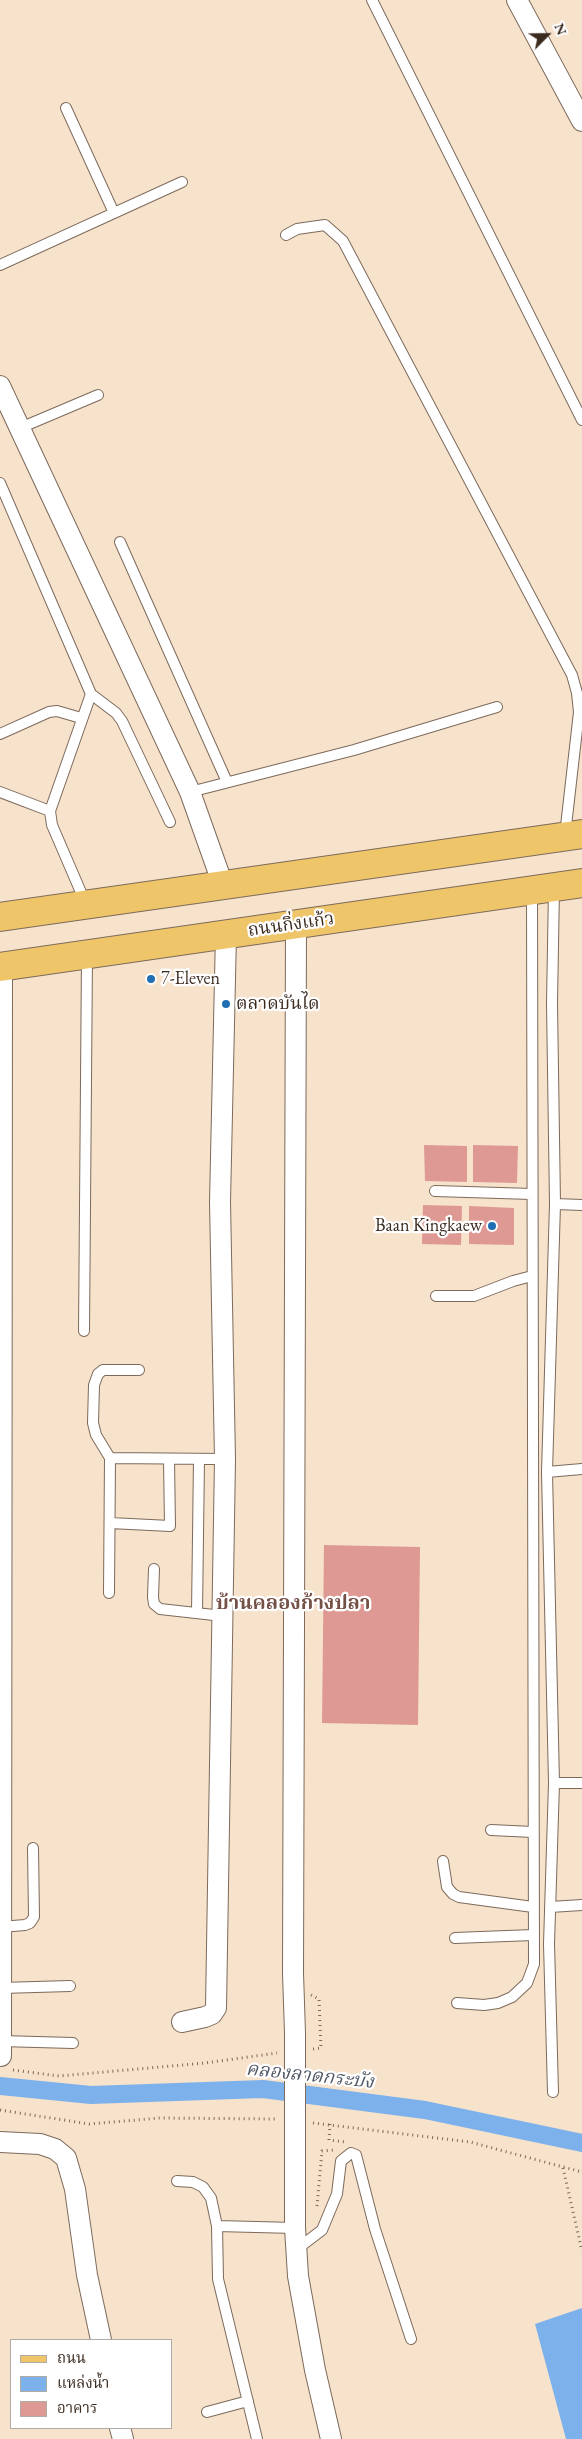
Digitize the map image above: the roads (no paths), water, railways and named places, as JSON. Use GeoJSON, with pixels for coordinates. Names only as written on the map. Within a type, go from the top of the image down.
{"type":"FeatureCollection","features":[{"type":"Feature","properties":{"kind":"main road"},"geometry":{"type":"LineString","coordinates":[[0,917],[573,835]]}},
{"type":"Feature","properties":{"kind":"main road","name":"ถนนกิ่งแก้ว"},"geometry":{"type":"LineString","coordinates":[[1,967],[582,883]]}},
{"type":"Feature","properties":{"kind":"street"},"geometry":{"type":"LineString","coordinates":[[517,0],[582,121]]}},
{"type":"Feature","properties":{"kind":"street"},"geometry":{"type":"LineString","coordinates":[[0,386],[190,792],[223,885]]}},
{"type":"Feature","properties":{"kind":"street"},"geometry":{"type":"LineString","coordinates":[[296,924],[293,1986],[299,2041],[295,2141],[295,2228],[303,2304],[331,2439]]}},
{"type":"Feature","properties":{"kind":"street"},"geometry":{"type":"LineString","coordinates":[[182,2022],[212,2014],[216,2008],[225,1459],[220,1202],[226,934]]}},
{"type":"Feature","properties":{"kind":"street"},"geometry":{"type":"LineString","coordinates":[[1,967],[0,2012],[3,2055]]}},
{"type":"Feature","properties":{"kind":"street"},"geometry":{"type":"LineString","coordinates":[[0,2142],[40,2144],[55,2149],[66,2158],[72,2170],[87,2275],[101,2339]]}},
{"type":"Feature","properties":{"kind":"lane"},"geometry":{"type":"LineString","coordinates":[[372,0],[582,420]]}},
{"type":"Feature","properties":{"kind":"lane"},"geometry":{"type":"LineString","coordinates":[[66,108],[114,213]]}},
{"type":"Feature","properties":{"kind":"lane"},"geometry":{"type":"LineString","coordinates":[[0,265],[182,182]]}},
{"type":"Feature","properties":{"kind":"lane"},"geometry":{"type":"LineString","coordinates":[[286,235],[297,229],[325,225],[343,241],[572,675],[577,693],[579,712],[573,835]]}},
{"type":"Feature","properties":{"kind":"lane"},"geometry":{"type":"LineString","coordinates":[[20,428],[98,395]]}},
{"type":"Feature","properties":{"kind":"lane"},"geometry":{"type":"LineString","coordinates":[[0,483],[91,694],[116,713],[122,720],[170,822]]}},
{"type":"Feature","properties":{"kind":"lane"},"geometry":{"type":"LineString","coordinates":[[120,542],[227,782]]}},
{"type":"Feature","properties":{"kind":"lane"},"geometry":{"type":"LineString","coordinates":[[86,905],[52,825],[50,811],[81,718],[91,694]]}},
{"type":"Feature","properties":{"kind":"lane"},"geometry":{"type":"LineString","coordinates":[[190,792],[354,750],[497,707]]}},
{"type":"Feature","properties":{"kind":"lane"},"geometry":{"type":"LineString","coordinates":[[0,734],[49,712],[81,718]]}},
{"type":"Feature","properties":{"kind":"lane"},"geometry":{"type":"LineString","coordinates":[[0,792],[50,811]]}},
{"type":"Feature","properties":{"kind":"lane"},"geometry":{"type":"LineString","coordinates":[[457,2003],[484,2005],[498,2003],[512,1997],[527,1983],[534,1964],[532,1194],[543,889]]}},
{"type":"Feature","properties":{"kind":"lane"},"geometry":{"type":"LineString","coordinates":[[543,889],[552,1003],[555,1204],[547,1472],[554,1783],[550,1907],[553,2092]]}},
{"type":"Feature","properties":{"kind":"lane"},"geometry":{"type":"LineString","coordinates":[[84,1331],[87,954]]}},
{"type":"Feature","properties":{"kind":"lane"},"geometry":{"type":"LineString","coordinates":[[435,1191],[532,1194]]}},
{"type":"Feature","properties":{"kind":"lane"},"geometry":{"type":"LineString","coordinates":[[555,1204],[582,1205]]}},
{"type":"Feature","properties":{"kind":"lane"},"geometry":{"type":"LineString","coordinates":[[436,1296],[474,1296],[512,1281],[532,1276]]}},
{"type":"Feature","properties":{"kind":"lane"},"geometry":{"type":"LineString","coordinates":[[109,1593],[110,1458],[96,1435],[93,1423],[94,1385],[98,1374],[103,1370],[138,1370]]}},
{"type":"Feature","properties":{"kind":"lane"},"geometry":{"type":"LineString","coordinates":[[110,1458],[225,1459]]}},
{"type":"Feature","properties":{"kind":"lane"},"geometry":{"type":"LineString","coordinates":[[110,1523],[170,1526],[169,1459]]}},
{"type":"Feature","properties":{"kind":"lane"},"geometry":{"type":"LineString","coordinates":[[197,1614],[199,1459]]}},
{"type":"Feature","properties":{"kind":"lane"},"geometry":{"type":"LineString","coordinates":[[547,1472],[582,1469]]}},
{"type":"Feature","properties":{"kind":"lane"},"geometry":{"type":"LineString","coordinates":[[154,1569],[154,1604],[160,1609],[223,1616]]}},
{"type":"Feature","properties":{"kind":"lane"},"geometry":{"type":"LineString","coordinates":[[554,1783],[582,1783]]}},
{"type":"Feature","properties":{"kind":"lane"},"geometry":{"type":"LineString","coordinates":[[491,1830],[533,1832]]}},
{"type":"Feature","properties":{"kind":"lane"},"geometry":{"type":"LineString","coordinates":[[0,1927],[24,1925],[34,1917],[33,1848]]}},
{"type":"Feature","properties":{"kind":"lane"},"geometry":{"type":"LineString","coordinates":[[443,1861],[447,1887],[453,1894],[533,1907]]}},
{"type":"Feature","properties":{"kind":"lane"},"geometry":{"type":"LineString","coordinates":[[550,1907],[582,1905]]}},
{"type":"Feature","properties":{"kind":"lane"},"geometry":{"type":"LineString","coordinates":[[455,1938],[533,1935]]}},
{"type":"Feature","properties":{"kind":"lane"},"geometry":{"type":"LineString","coordinates":[[1,1988],[70,1986]]}},
{"type":"Feature","properties":{"kind":"lane"},"geometry":{"type":"LineString","coordinates":[[3,2055],[73,2043]]}},
{"type":"Feature","properties":{"kind":"lane"},"geometry":{"type":"LineString","coordinates":[[296,2250],[322,2230],[337,2194],[341,2161],[351,2153],[356,2155],[375,2230],[411,2339]]}},
{"type":"Feature","properties":{"kind":"lane"},"geometry":{"type":"LineString","coordinates":[[178,2181],[193,2182],[203,2187],[211,2198],[217,2226],[218,2279],[257,2439]]}},
{"type":"Feature","properties":{"kind":"lane"},"geometry":{"type":"LineString","coordinates":[[217,2226],[295,2228]]}},
{"type":"Feature","properties":{"kind":"lane"},"geometry":{"type":"LineString","coordinates":[[207,2412],[248,2401]]}},
{"type":"Feature","properties":{"kind":"water"},"geometry":{"type":"Polygon","coordinates":[[[582,2308],[582,2439],[566,2439],[535,2324],[582,2308]]]}},
{"type":"Feature","properties":{"kind":"waterway","name":"คลองลาดกระบัง"},"geometry":{"type":"LineString","coordinates":[[0,2086],[91,2095],[263,2089],[425,2110],[582,2143]]}},
{"type":"Feature","properties":{"kind":"place","name":"7-Eleven"},"geometry":{"type":"Point","coordinates":[151,979]}},
{"type":"Feature","properties":{"kind":"place","name":"ตลาดบันได"},"geometry":{"type":"Point","coordinates":[226,1004]}},
{"type":"Feature","properties":{"kind":"place","name":"Baan Kingkaew"},"geometry":{"type":"Point","coordinates":[492,1226]}},
{"type":"Feature","properties":{"kind":"district","name":"บ้านคลองก้างปลา"},"geometry":{"type":"Point","coordinates":[293,1604]}}]}
